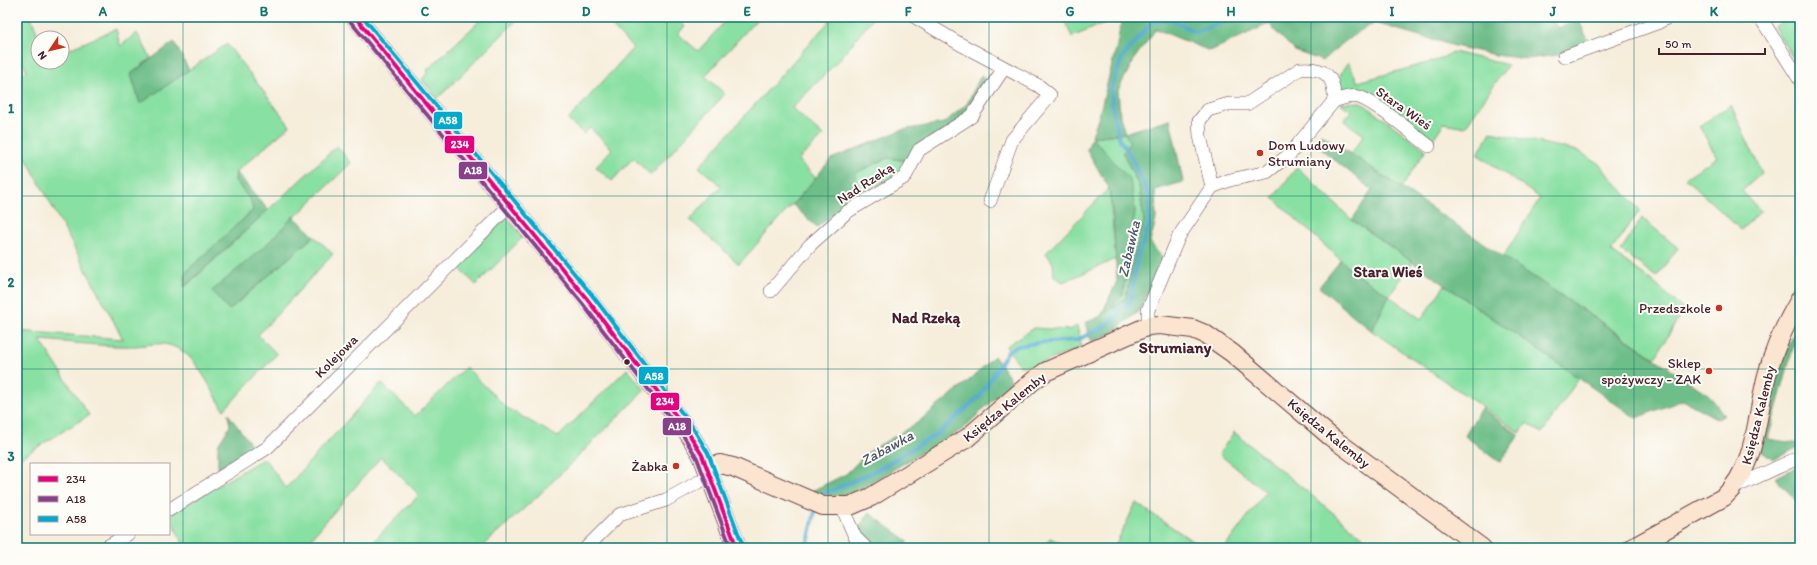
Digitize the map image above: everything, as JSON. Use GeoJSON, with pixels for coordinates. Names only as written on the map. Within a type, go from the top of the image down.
{"type":"FeatureCollection","features":[{"type":"Feature","properties":{"kind":"street"},"geometry":{"type":"LineString","coordinates":[[355,17],[587,298],[666,401],[697,445],[709,471],[736,548]]}},
{"type":"Feature","properties":{"kind":"street"},"geometry":{"type":"LineString","coordinates":[[915,17],[1004,68],[1039,86],[1050,95],[1012,140],[990,201]]}},
{"type":"Feature","properties":{"kind":"street"},"geometry":{"type":"LineString","coordinates":[[1564,57],[1657,23],[1668,17]]}},
{"type":"Feature","properties":{"kind":"street"},"geometry":{"type":"LineString","coordinates":[[1760,17],[1800,80]]}},
{"type":"Feature","properties":{"kind":"street","name":"Nad Rzeką"},"geometry":{"type":"LineString","coordinates":[[771,291],[810,245],[847,212],[905,177],[919,150],[972,116],[1004,68]]}},
{"type":"Feature","properties":{"kind":"street"},"geometry":{"type":"LineString","coordinates":[[1148,326],[1148,310],[1179,236],[1212,187],[1230,180],[1267,172],[1290,154],[1334,101],[1335,90],[1330,77],[1318,69],[1300,69],[1247,104],[1229,104],[1208,110],[1199,121],[1200,136],[1212,187]]}},
{"type":"Feature","properties":{"kind":"street","name":"Stara Wieś"},"geometry":{"type":"LineString","coordinates":[[1334,101],[1344,97],[1357,97],[1369,102],[1429,146]]}},
{"type":"Feature","properties":{"kind":"street","name":"Kolejowa"},"geometry":{"type":"LineString","coordinates":[[170,509],[267,448],[510,205]]}},
{"type":"Feature","properties":{"kind":"street","name":"Księdza Kalemby"},"geometry":{"type":"LineString","coordinates":[[1632,548],[1724,496],[1734,487],[1741,477],[1748,462],[1770,366],[1779,339],[1800,299]]}},
{"type":"Feature","properties":{"kind":"street","name":"Księdza Kalemby"},"geometry":{"type":"LineString","coordinates":[[709,471],[725,465],[823,506],[842,507],[859,503],[967,438],[1045,372],[1148,326],[1182,326],[1193,329],[1216,341],[1336,440],[1482,548]]}},
{"type":"Feature","properties":{"kind":"street"},"geometry":{"type":"LineString","coordinates":[[1734,487],[1800,457]]}},
{"type":"Feature","properties":{"kind":"street"},"geometry":{"type":"LineString","coordinates":[[586,548],[619,516],[666,500],[709,471]]}},
{"type":"Feature","properties":{"kind":"street"},"geometry":{"type":"LineString","coordinates":[[842,507],[855,537],[866,548]]}},
{"type":"Feature","properties":{"kind":"street"},"geometry":{"type":"LineString","coordinates":[[105,548],[126,535]]}},
{"type":"Feature","properties":{"kind":"green space"},"geometry":{"type":"Polygon","coordinates":[[[17,17],[31,17],[36,30],[30,30],[30,70],[70,70],[70,49],[116,29],[120,46],[137,33],[151,58],[131,74],[140,103],[227,44],[290,126],[236,172],[235,180],[251,201],[253,210],[186,272],[185,287],[337,146],[351,163],[266,245],[229,310],[314,236],[333,254],[258,335],[277,354],[224,410],[204,376],[192,360],[186,354],[173,346],[157,344],[112,346],[40,340],[89,415],[17,460],[17,331],[123,339],[17,141],[17,76],[27,71],[17,51],[17,17]]]}},
{"type":"Feature","properties":{"kind":"green space"},"geometry":{"type":"Polygon","coordinates":[[[484,17],[520,17],[438,98],[422,80],[428,72],[427,70],[484,17]]]}},
{"type":"Feature","properties":{"kind":"green space"},"geometry":{"type":"Polygon","coordinates":[[[610,17],[675,17],[685,26],[678,34],[698,51],[729,17],[759,17],[705,76],[725,94],[651,175],[633,158],[612,181],[596,167],[612,149],[590,128],[584,134],[568,120],[633,48],[607,21],[610,17]]]}},
{"type":"Feature","properties":{"kind":"green space"},"geometry":{"type":"Polygon","coordinates":[[[833,17],[874,17],[838,61],[792,108],[823,136],[798,160],[816,178],[739,264],[690,220],[721,186],[699,167],[833,17]]]}},
{"type":"Feature","properties":{"kind":"green space"},"geometry":{"type":"Polygon","coordinates":[[[1063,17],[1119,17],[1072,37],[1063,17]]]}},
{"type":"Feature","properties":{"kind":"green space"},"geometry":{"type":"Polygon","coordinates":[[[1122,17],[1551,17],[1557,28],[1579,21],[1590,44],[1557,55],[1527,59],[1495,55],[1455,46],[1375,23],[1354,35],[1323,61],[1295,51],[1275,31],[1270,23],[1210,51],[1156,29],[1136,56],[1118,90],[1120,117],[1125,133],[1170,119],[1183,182],[1155,190],[1156,219],[1150,242],[1163,259],[1139,311],[1112,333],[1091,342],[1085,323],[1101,316],[1117,281],[1113,217],[1109,188],[1087,150],[1099,116],[1117,45],[1122,17]],[[1125,133],[1092,137],[1130,180],[1135,211],[1123,295],[1105,313],[1126,298],[1133,259],[1144,221],[1139,186],[1123,153],[1130,142],[1125,133]]]}},
{"type":"Feature","properties":{"kind":"green space"},"geometry":{"type":"Polygon","coordinates":[[[1790,17],[1800,17],[1800,69],[1774,27],[1790,17]]]}},
{"type":"Feature","properties":{"kind":"green space"},"geometry":{"type":"Polygon","coordinates":[[[174,42],[189,70],[140,104],[131,74],[174,42]]]}},
{"type":"Feature","properties":{"kind":"green space"},"geometry":{"type":"Polygon","coordinates":[[[1453,52],[1508,65],[1465,127],[1444,123],[1431,142],[1369,95],[1354,90],[1342,93],[1340,77],[1348,62],[1358,82],[1438,60],[1453,52]]]}},
{"type":"Feature","properties":{"kind":"green space"},"geometry":{"type":"Polygon","coordinates":[[[981,75],[987,85],[974,108],[907,161],[888,158],[856,173],[858,195],[817,227],[793,205],[831,159],[902,130],[944,123],[967,104],[981,75]]]}},
{"type":"Feature","properties":{"kind":"green space"},"geometry":{"type":"Polygon","coordinates":[[[1361,102],[1426,150],[1401,188],[1351,154],[1364,135],[1344,121],[1351,111],[1340,103],[1361,102]]]}},
{"type":"Feature","properties":{"kind":"green space"},"geometry":{"type":"Polygon","coordinates":[[[1731,105],[1762,173],[1742,191],[1761,211],[1741,230],[1685,178],[1717,157],[1699,126],[1731,105]]]}},
{"type":"Feature","properties":{"kind":"green space"},"geometry":{"type":"Polygon","coordinates":[[[1491,132],[1578,151],[1598,163],[1640,210],[1611,251],[1647,277],[1684,309],[1655,358],[1503,257],[1540,198],[1477,154],[1491,132]]]}},
{"type":"Feature","properties":{"kind":"green space"},"geometry":{"type":"Polygon","coordinates":[[[1125,133],[1130,142],[1123,153],[1139,186],[1144,221],[1133,259],[1126,298],[1101,316],[1123,295],[1135,211],[1092,137],[1125,133]]]}},
{"type":"Feature","properties":{"kind":"green space"},"geometry":{"type":"Polygon","coordinates":[[[1321,134],[1709,395],[1724,415],[1718,419],[1683,400],[1636,418],[1352,220],[1372,190],[1315,144],[1321,134]]]}},
{"type":"Feature","properties":{"kind":"green space"},"geometry":{"type":"Polygon","coordinates":[[[888,158],[907,161],[899,175],[858,195],[855,173],[888,158]]]}},
{"type":"Feature","properties":{"kind":"green space"},"geometry":{"type":"Polygon","coordinates":[[[1297,167],[1352,220],[1413,262],[1389,296],[1421,319],[1445,285],[1579,378],[1542,433],[1527,423],[1520,433],[1372,331],[1388,295],[1356,274],[1273,198],[1297,167]]]}},
{"type":"Feature","properties":{"kind":"green space"},"geometry":{"type":"Polygon","coordinates":[[[236,172],[268,210],[184,287],[186,272],[253,210],[251,201],[235,180],[236,172]]]}},
{"type":"Feature","properties":{"kind":"green space"},"geometry":{"type":"Polygon","coordinates":[[[1109,188],[1116,259],[1063,282],[1054,276],[1053,263],[1046,253],[1109,188]]]}},
{"type":"Feature","properties":{"kind":"green space"},"geometry":{"type":"Polygon","coordinates":[[[294,216],[314,236],[229,310],[212,291],[266,245],[294,216]]]}},
{"type":"Feature","properties":{"kind":"green space"},"geometry":{"type":"Polygon","coordinates":[[[1642,218],[1678,248],[1656,277],[1621,250],[1642,218]]]}},
{"type":"Feature","properties":{"kind":"green space"},"geometry":{"type":"Polygon","coordinates":[[[504,219],[508,219],[523,237],[476,285],[457,266],[504,219]]]}},
{"type":"Feature","properties":{"kind":"green space"},"geometry":{"type":"Polygon","coordinates":[[[1341,260],[1356,274],[1389,295],[1372,331],[1319,287],[1341,260]]]}},
{"type":"Feature","properties":{"kind":"green space"},"geometry":{"type":"Polygon","coordinates":[[[1800,322],[1800,337],[1793,348],[1768,439],[1800,444],[1800,446],[1773,460],[1760,450],[1765,417],[1779,368],[1800,322]]]}},
{"type":"Feature","properties":{"kind":"green space"},"geometry":{"type":"Polygon","coordinates":[[[1077,326],[1082,347],[1035,366],[1020,366],[1006,346],[1034,328],[1069,330],[1077,326]]]}},
{"type":"Feature","properties":{"kind":"green space"},"geometry":{"type":"Polygon","coordinates":[[[994,356],[1012,381],[963,429],[858,490],[838,497],[812,491],[846,474],[867,453],[917,423],[972,378],[994,356]]]}},
{"type":"Feature","properties":{"kind":"green space"},"geometry":{"type":"Polygon","coordinates":[[[466,367],[507,408],[558,437],[627,369],[645,390],[539,495],[480,548],[367,548],[419,495],[381,457],[309,541],[315,548],[185,548],[170,514],[264,458],[286,488],[381,383],[415,416],[466,367]]]}},
{"type":"Feature","properties":{"kind":"green space"},"geometry":{"type":"Polygon","coordinates":[[[1481,408],[1519,435],[1500,462],[1465,436],[1481,408]]]}},
{"type":"Feature","properties":{"kind":"green space"},"geometry":{"type":"Polygon","coordinates":[[[228,414],[253,447],[218,469],[218,445],[230,426],[228,414]]]}},
{"type":"Feature","properties":{"kind":"green space"},"geometry":{"type":"Polygon","coordinates":[[[1234,432],[1376,548],[1224,548],[1266,492],[1219,454],[1234,432]]]}},
{"type":"Feature","properties":{"kind":"green space"},"geometry":{"type":"Polygon","coordinates":[[[1797,467],[1800,468],[1800,505],[1775,478],[1797,467]]]}},
{"type":"Feature","properties":{"kind":"green space"},"geometry":{"type":"Polygon","coordinates":[[[1136,503],[1203,548],[1114,548],[1136,503]]]}},
{"type":"Feature","properties":{"kind":"green space"},"geometry":{"type":"Polygon","coordinates":[[[869,513],[908,541],[904,548],[869,548],[856,532],[869,513]]]}},
{"type":"Feature","properties":{"kind":"green space"},"geometry":{"type":"Polygon","coordinates":[[[1050,538],[1071,548],[1045,548],[1044,547],[1050,538]]]}},
{"type":"Feature","properties":{"kind":"waterway","name":"Zabawka"},"geometry":{"type":"LineString","coordinates":[[818,497],[877,470],[939,433],[980,396],[1009,350],[1018,346],[1036,343],[1077,340],[1106,326],[1130,301],[1138,254],[1149,226],[1149,195],[1129,154],[1120,140],[1114,117],[1111,89],[1122,58],[1152,22],[1170,19],[1195,32],[1223,22],[1229,17]]}},
{"type":"Feature","properties":{"kind":"waterway","name":"Zabawka"},"geometry":{"type":"LineString","coordinates":[[807,548],[815,511]]}},
{"type":"Feature","properties":{"kind":"transit line","name":"234"},"geometry":{"type":"LineString","coordinates":[[355,17],[587,299],[686,429],[702,455],[737,548]]}},
{"type":"Feature","properties":{"kind":"transit line","name":"A58"},"geometry":{"type":"LineString","coordinates":[[363,17],[592,295],[691,425],[708,453],[743,546]]}},
{"type":"Feature","properties":{"kind":"transit line","name":"A18"},"geometry":{"type":"LineString","coordinates":[[350,21],[582,303],[681,432],[697,458],[731,548]]}},
{"type":"Feature","properties":{"kind":"place","name":"Dom Ludowy Strumiany"},"geometry":{"type":"Point","coordinates":[1260,153]}},
{"type":"Feature","properties":{"kind":"place","name":"Przedszkole"},"geometry":{"type":"Point","coordinates":[1719,308]}},
{"type":"Feature","properties":{"kind":"place","name":"Sklep spożywczy - ZAK"},"geometry":{"type":"Point","coordinates":[1709,371]}},
{"type":"Feature","properties":{"kind":"place","name":"Żabka"},"geometry":{"type":"Point","coordinates":[676,466]}},
{"type":"Feature","properties":{"kind":"district","name":"Stara Wieś"},"geometry":{"type":"Point","coordinates":[1388,272]}},
{"type":"Feature","properties":{"kind":"district","name":"Nad Rzeką"},"geometry":{"type":"Point","coordinates":[926,318]}},
{"type":"Feature","properties":{"kind":"district","name":"Strumiany"},"geometry":{"type":"Point","coordinates":[1175,347]}}]}
